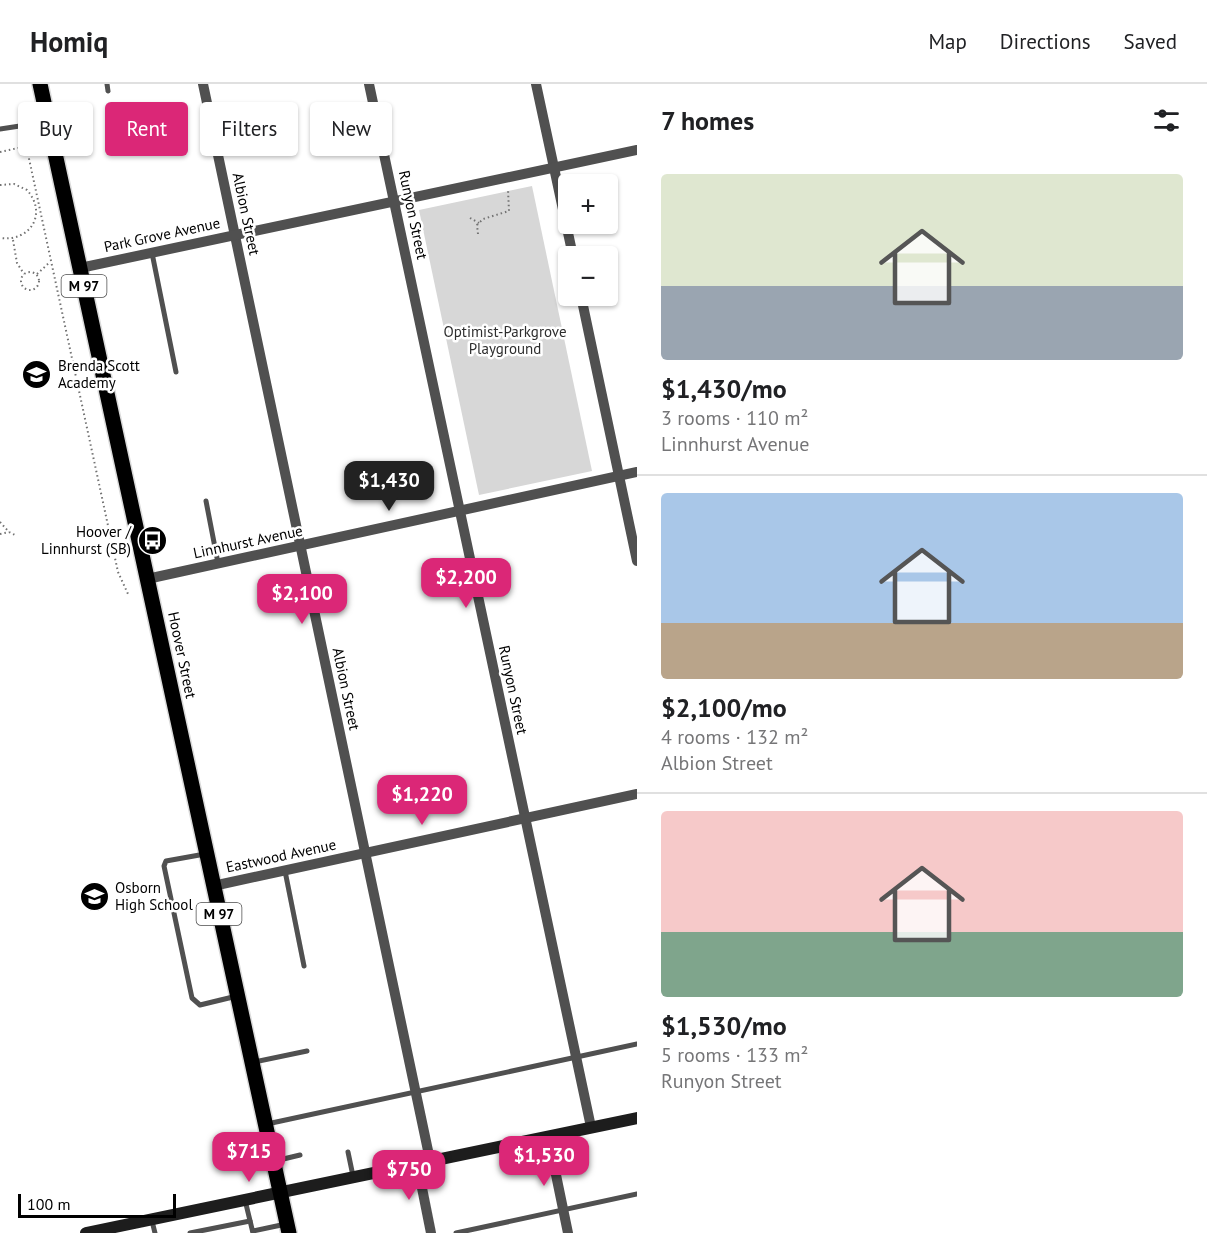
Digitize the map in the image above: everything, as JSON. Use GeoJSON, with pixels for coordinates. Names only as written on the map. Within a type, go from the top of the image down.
{"type":"FeatureCollection","features":[{"type":"Feature","properties":{"kind":"main road","name":"Hoover Street"},"geometry":{"type":"LineString","coordinates":[[40,84],[44,102]]}},
{"type":"Feature","properties":{"kind":"main road","name":"Hoover Street"},"geometry":{"type":"LineString","coordinates":[[55,156],[288,1229]]}},
{"type":"Feature","properties":{"kind":"street","name":"Albion Street"},"geometry":{"type":"LineString","coordinates":[[203,84],[430,1160]]}},
{"type":"Feature","properties":{"kind":"street","name":"Runyon Street"},"geometry":{"type":"LineString","coordinates":[[369,84],[591,1127]]}},
{"type":"Feature","properties":{"kind":"street"},"geometry":{"type":"LineString","coordinates":[[536,84],[571,246]]}},
{"type":"Feature","properties":{"kind":"street","name":"Park Grove Avenue"},"geometry":{"type":"LineString","coordinates":[[80,267],[637,150]]}},
{"type":"Feature","properties":{"kind":"street"},"geometry":{"type":"LineString","coordinates":[[583,306],[637,561]]}},
{"type":"Feature","properties":{"kind":"street","name":"Linnhurst Avenue"},"geometry":{"type":"LineString","coordinates":[[147,579],[637,472]]}},
{"type":"Feature","properties":{"kind":"street","name":"Eastwood Avenue"},"geometry":{"type":"LineString","coordinates":[[213,886],[637,794]]}},
{"type":"Feature","properties":{"kind":"street"},"geometry":{"type":"LineString","coordinates":[[86,1233],[124,1229],[152,1219],[280,1191],[637,1118]]}},
{"type":"Feature","properties":{"kind":"street"},"geometry":{"type":"LineString","coordinates":[[548,1136],[568,1233]]}},
{"type":"Feature","properties":{"kind":"street"},"geometry":{"type":"LineString","coordinates":[[417,1163],[431,1233]]}},
{"type":"Feature","properties":{"kind":"lane"},"geometry":{"type":"LineString","coordinates":[[107,84],[108,91]]}},
{"type":"Feature","properties":{"kind":"lane"},"geometry":{"type":"LineString","coordinates":[[0,129],[18,126]]}},
{"type":"Feature","properties":{"kind":"lane"},"geometry":{"type":"LineString","coordinates":[[152,252],[176,372]]}},
{"type":"Feature","properties":{"kind":"lane"},"geometry":{"type":"LineString","coordinates":[[206,501],[218,563]]}},
{"type":"Feature","properties":{"kind":"lane"},"geometry":{"type":"LineString","coordinates":[[206,854],[166,861],[164,866],[192,998],[200,1005],[237,996]]}},
{"type":"Feature","properties":{"kind":"lane"},"geometry":{"type":"LineString","coordinates":[[285,871],[304,966]]}},
{"type":"Feature","properties":{"kind":"lane"},"geometry":{"type":"LineString","coordinates":[[266,1124],[637,1044]]}},
{"type":"Feature","properties":{"kind":"lane"},"geometry":{"type":"LineString","coordinates":[[252,1062],[307,1051]]}},
{"type":"Feature","properties":{"kind":"lane"},"geometry":{"type":"LineString","coordinates":[[348,1152],[352,1176]]}},
{"type":"Feature","properties":{"kind":"lane"},"geometry":{"type":"LineString","coordinates":[[274,1161],[300,1155]]}},
{"type":"Feature","properties":{"kind":"lane"},"geometry":{"type":"LineString","coordinates":[[456,1233],[637,1194]]}},
{"type":"Feature","properties":{"kind":"lane"},"geometry":{"type":"LineString","coordinates":[[245,1199],[253,1232],[288,1229]]}},
{"type":"Feature","properties":{"kind":"lane"},"geometry":{"type":"LineString","coordinates":[[152,1219],[155,1233]]}},
{"type":"Feature","properties":{"kind":"lane"},"geometry":{"type":"LineString","coordinates":[[193,1233],[250,1221]]}},
{"type":"Feature","properties":{"kind":"path"},"geometry":{"type":"LineString","coordinates":[[0,152],[18,148]]}},
{"type":"Feature","properties":{"kind":"path"},"geometry":{"type":"LineString","coordinates":[[28,156],[117,572],[128,594]]}},
{"type":"Feature","properties":{"kind":"path"},"geometry":{"type":"LineString","coordinates":[[0,185],[22,186],[32,195],[36,218],[33,226],[22,236],[12,239],[0,238]]}},
{"type":"Feature","properties":{"kind":"path"},"geometry":{"type":"LineString","coordinates":[[479,223],[509,211],[508,190]]}},
{"type":"Feature","properties":{"kind":"path"},"geometry":{"type":"LineString","coordinates":[[470,218],[479,223]]}},
{"type":"Feature","properties":{"kind":"path"},"geometry":{"type":"LineString","coordinates":[[478,234],[479,223]]}},
{"type":"Feature","properties":{"kind":"path"},"geometry":{"type":"LineString","coordinates":[[12,239],[17,263],[24,274]]}},
{"type":"Feature","properties":{"kind":"path"},"geometry":{"type":"LineString","coordinates":[[37,274],[51,262]]}},
{"type":"Feature","properties":{"kind":"path"},"geometry":{"type":"LineString","coordinates":[[24,274],[31,272],[37,274]]}},
{"type":"Feature","properties":{"kind":"path"},"geometry":{"type":"LineString","coordinates":[[24,274],[21,283],[29,290],[35,289],[39,284],[37,274]]}},
{"type":"Feature","properties":{"kind":"path"},"geometry":{"type":"LineString","coordinates":[[0,522],[9,532],[17,536]]}},
{"type":"Feature","properties":{"kind":"path"},"geometry":{"type":"LineString","coordinates":[[0,534],[9,532]]}},
{"type":"Feature","properties":{"kind":"green space","name":"Optimist-Parkgrove Playground"},"geometry":{"type":"Polygon","coordinates":[[[532,186],[592,471],[479,495],[419,210],[532,186]]]}},
{"type":"Feature","properties":{"kind":"place","name":"Brenda Scott Academy"},"geometry":{"type":"Point","coordinates":[37,375]}},
{"type":"Feature","properties":{"kind":"place","name":"Hoover / Linnhurst (SB)"},"geometry":{"type":"Point","coordinates":[152,541]}},
{"type":"Feature","properties":{"kind":"place","name":"Osborn High School"},"geometry":{"type":"Point","coordinates":[94,897]}}]}
